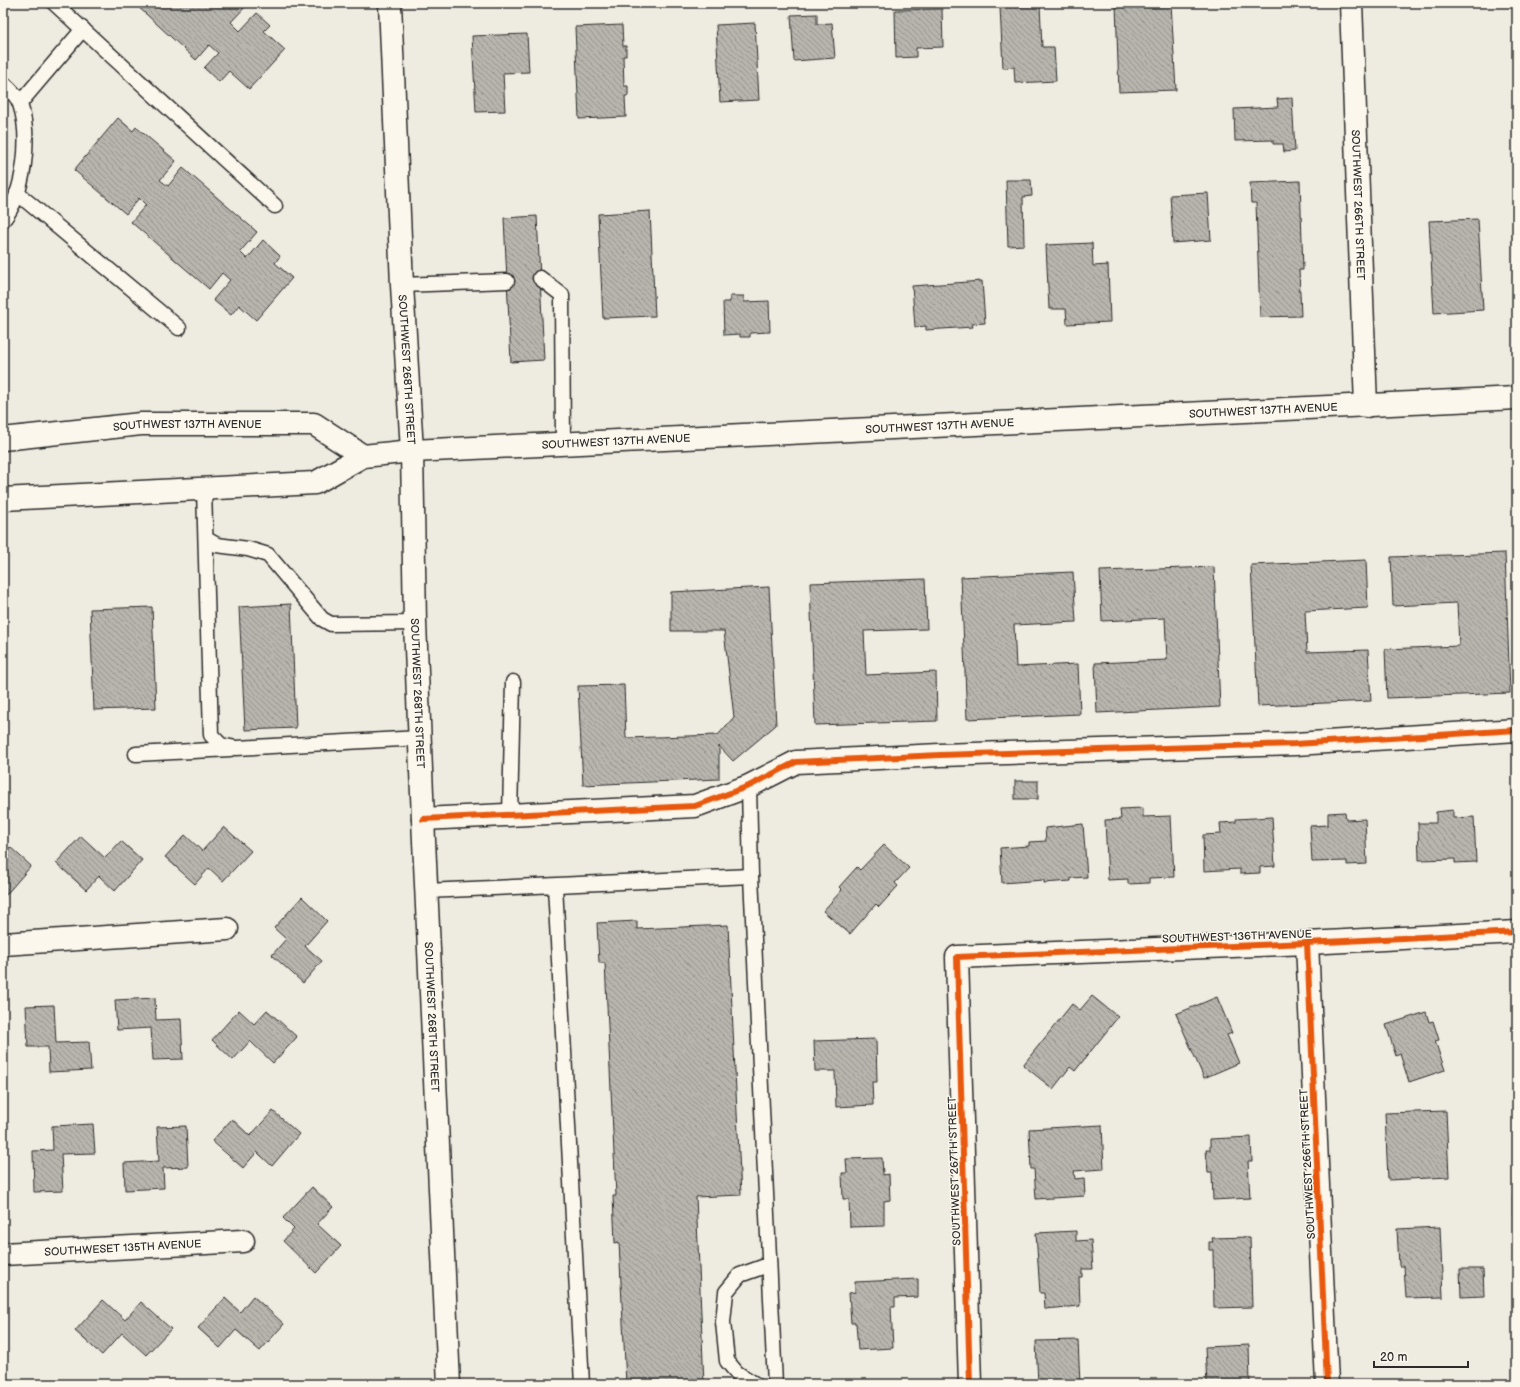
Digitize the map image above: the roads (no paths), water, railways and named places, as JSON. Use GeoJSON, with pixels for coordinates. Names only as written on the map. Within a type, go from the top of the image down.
{"type":"FeatureCollection","features":[{"type":"Feature","properties":{"kind":"street","name":"SOUTHWEST 268TH STREET"},"geometry":{"type":"LineString","coordinates":[[390,3],[402,285],[412,452],[415,623],[422,819],[449,1384]]}},
{"type":"Feature","properties":{"kind":"street","name":"SOUTHWEST 266TH STREET"},"geometry":{"type":"LineString","coordinates":[[1351,3],[1366,406]]}},
{"type":"Feature","properties":{"kind":"street","name":"SOUTHWEST 137TH AVENUE"},"geometry":{"type":"LineString","coordinates":[[3,499],[204,490],[315,483],[363,456],[412,452],[1517,398]]}},
{"type":"Feature","properties":{"kind":"street","name":"SOUTHWEST 137TH AVENUE"},"geometry":{"type":"LineString","coordinates":[[3,439],[140,424],[314,424],[363,456]]}},
{"type":"Feature","properties":{"kind":"street"},"geometry":{"type":"LineString","coordinates":[[422,819],[695,806],[749,786],[796,762],[948,755],[1295,744],[1517,730]]}},
{"type":"Feature","properties":{"kind":"street"},"geometry":{"type":"LineString","coordinates":[[3,944],[226,929]]}},
{"type":"Feature","properties":{"kind":"street","name":"SOUTHWEST 136TH AVENUE"},"geometry":{"type":"LineString","coordinates":[[957,956],[1307,943],[1517,932]]}},
{"type":"Feature","properties":{"kind":"street","name":"SOUTHWEST 266TH STREET"},"geometry":{"type":"LineString","coordinates":[[1307,943],[1327,1384]]}},
{"type":"Feature","properties":{"kind":"street","name":"SOUTHWEST 267TH STREET"},"geometry":{"type":"LineString","coordinates":[[957,956],[970,1384]]}},
{"type":"Feature","properties":{"kind":"street","name":"SOUTHWESET 135TH AVENUE"},"geometry":{"type":"LineString","coordinates":[[3,1254],[243,1241]]}},
{"type":"Feature","properties":{"kind":"lane"},"geometry":{"type":"LineString","coordinates":[[54,3],[275,206]]}},
{"type":"Feature","properties":{"kind":"lane"},"geometry":{"type":"LineString","coordinates":[[20,103],[83,29]]}},
{"type":"Feature","properties":{"kind":"lane"},"geometry":{"type":"LineString","coordinates":[[3,83],[20,103],[25,129],[25,154],[17,193],[12,210],[3,220]]}},
{"type":"Feature","properties":{"kind":"lane"},"geometry":{"type":"LineString","coordinates":[[17,193],[180,328]]}},
{"type":"Feature","properties":{"kind":"lane"},"geometry":{"type":"LineString","coordinates":[[540,278],[562,295],[563,444]]}},
{"type":"Feature","properties":{"kind":"lane"},"geometry":{"type":"LineString","coordinates":[[402,285],[507,281]]}},
{"type":"Feature","properties":{"kind":"lane"},"geometry":{"type":"LineString","coordinates":[[204,490],[211,735],[221,745],[236,748]]}},
{"type":"Feature","properties":{"kind":"lane"},"geometry":{"type":"LineString","coordinates":[[206,539],[217,545],[248,549],[268,556],[322,619],[331,624],[415,623]]}},
{"type":"Feature","properties":{"kind":"lane"},"geometry":{"type":"LineString","coordinates":[[510,816],[513,682]]}},
{"type":"Feature","properties":{"kind":"lane"},"geometry":{"type":"LineString","coordinates":[[136,754],[420,738]]}},
{"type":"Feature","properties":{"kind":"lane"},"geometry":{"type":"LineString","coordinates":[[749,786],[751,876],[768,1265],[775,1384]]}},
{"type":"Feature","properties":{"kind":"lane"},"geometry":{"type":"LineString","coordinates":[[426,891],[751,876]]}},
{"type":"Feature","properties":{"kind":"lane"},"geometry":{"type":"LineString","coordinates":[[555,886],[582,1384]]}},
{"type":"Feature","properties":{"kind":"lane"},"geometry":{"type":"LineString","coordinates":[[755,1384],[737,1373],[727,1361],[723,1322],[726,1292],[740,1275],[768,1265]]}}]}
